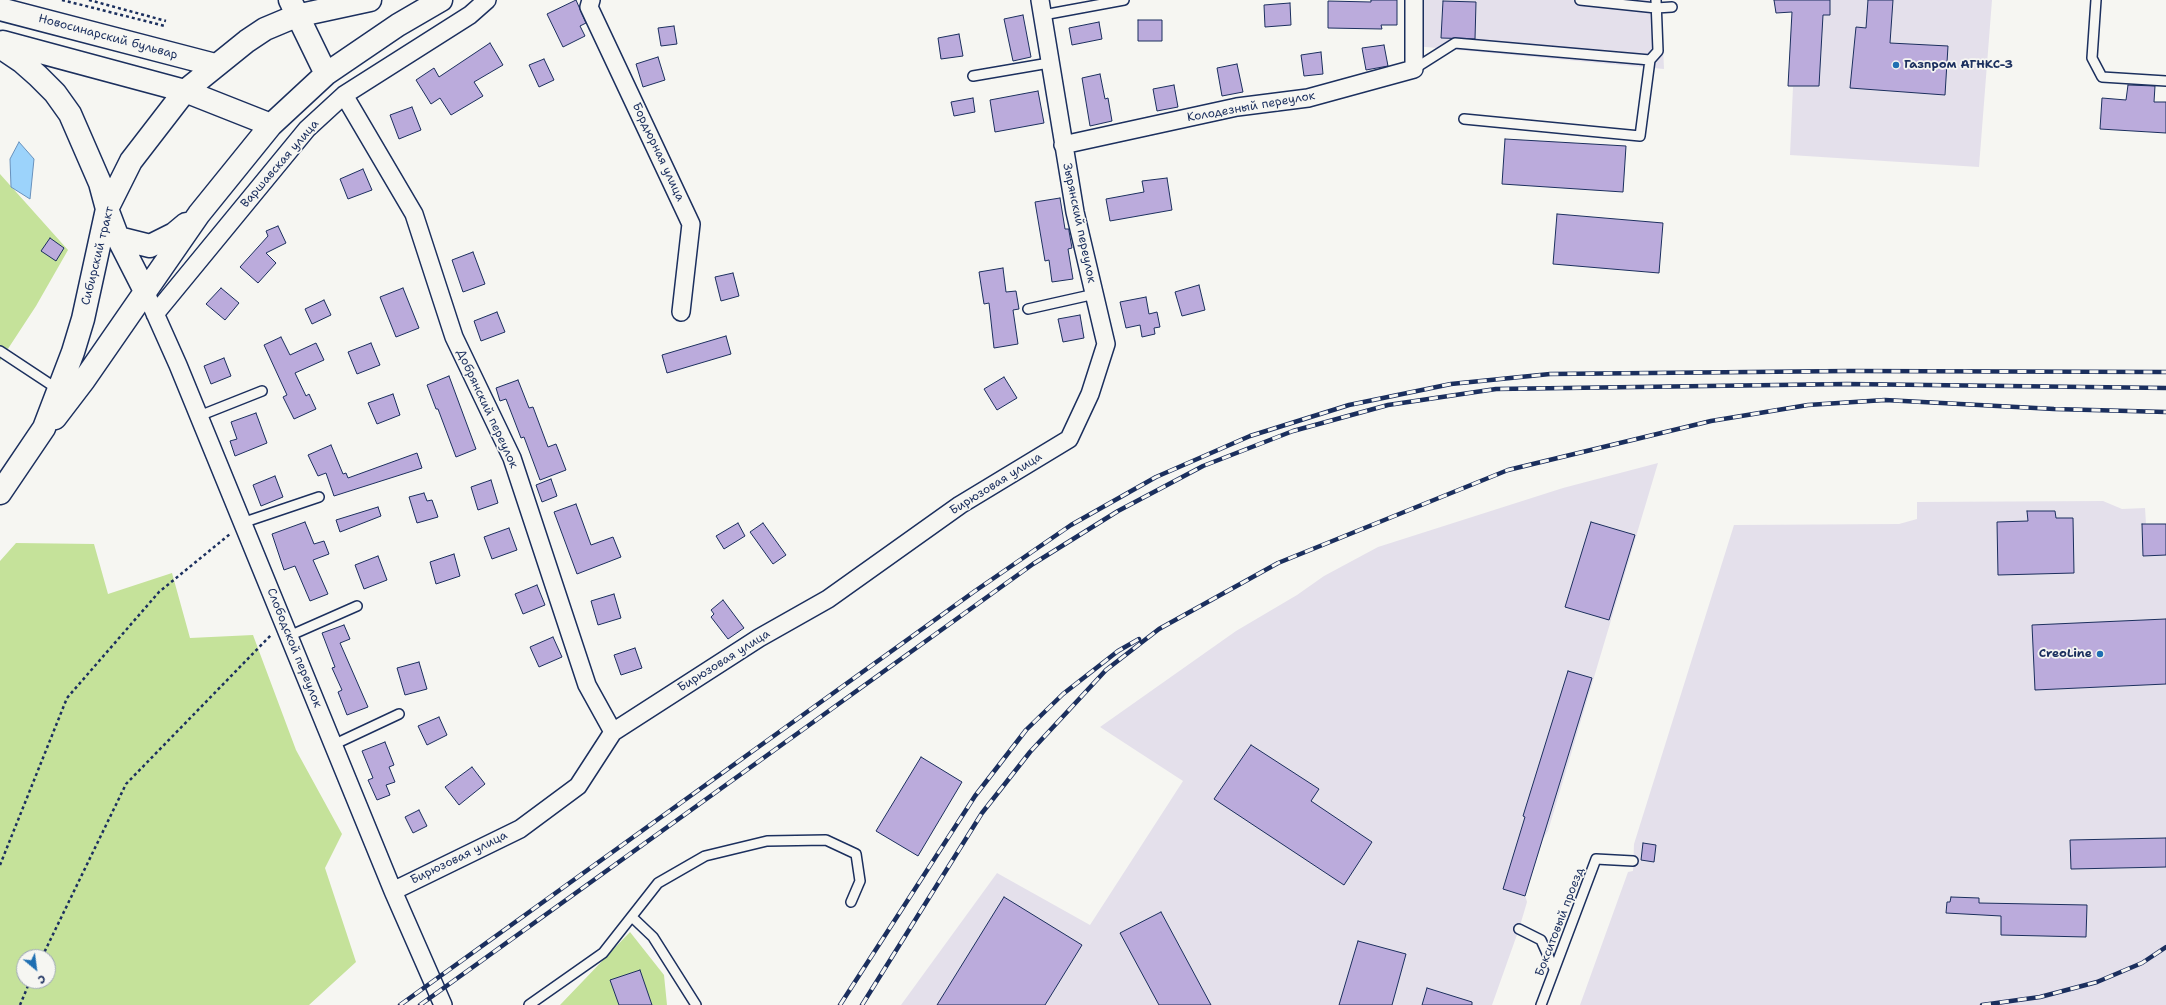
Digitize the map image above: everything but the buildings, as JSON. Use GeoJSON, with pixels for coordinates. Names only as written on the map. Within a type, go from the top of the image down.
{"type":"FeatureCollection","features":[{"type":"Feature","properties":{"kind":"main road"},"geometry":{"type":"LineString","coordinates":[[370,0],[293,8],[326,74],[398,26],[441,0]]}},
{"type":"Feature","properties":{"kind":"main road","name":"Сибирский тракт"},"geometry":{"type":"LineString","coordinates":[[0,493],[44,428],[59,390],[83,319],[107,209],[131,161],[185,91],[215,65],[293,8]]}},
{"type":"Feature","properties":{"kind":"main road","name":"Новосинарский бульвар"},"geometry":{"type":"LineString","coordinates":[[0,9],[215,65]]}},
{"type":"Feature","properties":{"kind":"main road"},"geometry":{"type":"LineString","coordinates":[[0,41],[185,91],[271,125]]}},
{"type":"Feature","properties":{"kind":"main road"},"geometry":{"type":"LineString","coordinates":[[0,47],[21,60],[38,76],[64,104],[74,120],[100,183],[107,209],[118,238],[145,291]]}},
{"type":"Feature","properties":{"kind":"main road","name":"Сибирский тракт"},"geometry":{"type":"LineString","coordinates":[[44,428],[57,416],[84,380],[199,214],[271,125],[326,74]]}},
{"type":"Feature","properties":{"kind":"main road"},"geometry":{"type":"LineString","coordinates":[[118,238],[150,246],[174,234],[199,214]]}},
{"type":"Feature","properties":{"kind":"street","name":"Варшавская улица"},"geometry":{"type":"LineString","coordinates":[[155,314],[307,129],[344,95],[470,15],[487,0]]}},
{"type":"Feature","properties":{"kind":"street","name":"Бордюрная улица"},"geometry":{"type":"LineString","coordinates":[[592,0],[589,7],[691,224],[681,312]]}},
{"type":"Feature","properties":{"kind":"street"},"geometry":{"type":"LineString","coordinates":[[1414,0],[1414,69]]}},
{"type":"Feature","properties":{"kind":"street","name":"Зырянский переулок"},"geometry":{"type":"LineString","coordinates":[[1042,7],[1049,63],[1075,212],[1106,344],[1090,394],[1069,439]]}},
{"type":"Feature","properties":{"kind":"street","name":"Колодезный переулок"},"geometry":{"type":"LineString","coordinates":[[1063,144],[1237,107],[1308,98],[1414,69]]}},
{"type":"Feature","properties":{"kind":"street","name":"Добрянский переулок"},"geometry":{"type":"LineString","coordinates":[[344,95],[414,214],[454,337],[512,458],[587,685],[613,732]]}},
{"type":"Feature","properties":{"kind":"street","name":"Слободской переулок"},"geometry":{"type":"LineString","coordinates":[[145,291],[199,416],[393,891],[443,1005]]}},
{"type":"Feature","properties":{"kind":"street","name":"Бирюзовая улица"},"geometry":{"type":"LineString","coordinates":[[393,891],[520,829],[578,786],[613,732],[759,638],[828,599],[960,506],[1069,439]]}},
{"type":"Feature","properties":{"kind":"lane"},"geometry":{"type":"LineString","coordinates":[[1042,7],[1124,0]]}},
{"type":"Feature","properties":{"kind":"lane"},"geometry":{"type":"LineString","coordinates":[[1580,0],[1656,4],[1672,7]]}},
{"type":"Feature","properties":{"kind":"lane"},"geometry":{"type":"LineString","coordinates":[[2096,0],[2092,58],[2102,77],[2166,82]]}},
{"type":"Feature","properties":{"kind":"lane"},"geometry":{"type":"LineString","coordinates":[[1464,119],[1640,136],[1650,60],[1658,51],[1656,4]]}},
{"type":"Feature","properties":{"kind":"lane"},"geometry":{"type":"LineString","coordinates":[[1414,69],[1455,44],[1650,60]]}},
{"type":"Feature","properties":{"kind":"lane"},"geometry":{"type":"LineString","coordinates":[[973,76],[1049,63]]}},
{"type":"Feature","properties":{"kind":"lane"},"geometry":{"type":"LineString","coordinates":[[1028,309],[1095,294]]}},
{"type":"Feature","properties":{"kind":"lane"},"geometry":{"type":"LineString","coordinates":[[0,351],[59,390]]}},
{"type":"Feature","properties":{"kind":"lane"},"geometry":{"type":"LineString","coordinates":[[199,416],[262,391]]}},
{"type":"Feature","properties":{"kind":"lane"},"geometry":{"type":"LineString","coordinates":[[242,523],[319,497]]}},
{"type":"Feature","properties":{"kind":"lane"},"geometry":{"type":"LineString","coordinates":[[286,629],[357,606]]}},
{"type":"Feature","properties":{"kind":"lane"},"geometry":{"type":"LineString","coordinates":[[333,744],[398,714]]}},
{"type":"Feature","properties":{"kind":"lane"},"geometry":{"type":"LineString","coordinates":[[529,1005],[603,953],[658,883],[705,856],[767,841],[826,840],[856,854],[860,881],[851,902]]}},
{"type":"Feature","properties":{"kind":"lane","name":"Бокситовый проезд"},"geometry":{"type":"LineString","coordinates":[[1541,1005],[1596,859],[1633,861]]}},
{"type":"Feature","properties":{"kind":"lane"},"geometry":{"type":"LineString","coordinates":[[632,917],[653,937],[696,1005]]}},
{"type":"Feature","properties":{"kind":"lane"},"geometry":{"type":"LineString","coordinates":[[1519,929],[1542,940],[1554,969]]}},
{"type":"Feature","properties":{"kind":"path"},"geometry":{"type":"LineString","coordinates":[[62,0],[165,26]]}},
{"type":"Feature","properties":{"kind":"path"},"geometry":{"type":"LineString","coordinates":[[89,0],[166,21]]}},
{"type":"Feature","properties":{"kind":"path"},"geometry":{"type":"LineString","coordinates":[[0,865],[67,698],[159,592],[242,523]]}},
{"type":"Feature","properties":{"kind":"path"},"geometry":{"type":"LineString","coordinates":[[46,949],[126,784],[286,629]]}},
{"type":"Feature","properties":{"kind":"path"},"geometry":{"type":"LineString","coordinates":[[20,1005],[27,989]]}},
{"type":"Feature","properties":{"kind":"shaded area"},"geometry":{"type":"Polygon","coordinates":[[[1420,0],[1661,0],[1664,69],[1415,46],[1420,0]]]}},
{"type":"Feature","properties":{"kind":"shaded area"},"geometry":{"type":"Polygon","coordinates":[[[1774,0],[1992,0],[1979,167],[1790,155],[1793,87],[1788,86],[1792,12],[1776,13],[1774,0]]]}},
{"type":"Feature","properties":{"kind":"shaded area"},"geometry":{"type":"Polygon","coordinates":[[[1658,463],[1548,831],[1543,839],[1525,895],[1527,902],[1519,929],[1492,1005],[901,1005],[997,873],[1090,925],[1183,781],[1100,727],[1236,631],[1297,595],[1324,576],[1378,547],[1563,488],[1658,463]]]}},
{"type":"Feature","properties":{"kind":"shaded area"},"geometry":{"type":"Polygon","coordinates":[[[2103,501],[2122,509],[2145,508],[2146,524],[2166,524],[2166,1005],[1580,1005],[1628,872],[1633,871],[1634,844],[1734,525],[1899,524],[1917,519],[1917,502],[2103,501]]]}},
{"type":"Feature","properties":{"kind":"green space"},"geometry":{"type":"Polygon","coordinates":[[[0,174],[68,250],[36,306],[0,361],[0,174]]]}},
{"type":"Feature","properties":{"kind":"green space"},"geometry":{"type":"Polygon","coordinates":[[[16,543],[94,544],[108,594],[172,573],[190,638],[253,635],[296,750],[342,834],[325,868],[356,962],[309,1005],[0,1005],[0,561],[16,543]]]}},
{"type":"Feature","properties":{"kind":"green space"},"geometry":{"type":"Polygon","coordinates":[[[630,932],[664,975],[667,1005],[560,1005],[630,932]]]}},
{"type":"Feature","properties":{"kind":"water"},"geometry":{"type":"Polygon","coordinates":[[[19,142],[34,159],[30,199],[11,187],[10,159],[19,142]]]}},
{"type":"Feature","properties":{"kind":"railway"},"geometry":{"type":"LineString","coordinates":[[400,1005],[975,591],[1071,525],[1156,477],[1250,436],[1349,405],[1451,384],[1550,374],[1849,371],[2166,372]]}},
{"type":"Feature","properties":{"kind":"railway"},"geometry":{"type":"LineString","coordinates":[[420,1005],[1033,564],[1118,511],[1203,466],[1293,431],[1388,405],[1496,389],[1847,384],[2166,388]]}},
{"type":"Feature","properties":{"kind":"railway"},"geometry":{"type":"LineString","coordinates":[[862,1005],[982,813],[1030,752],[1106,670],[1159,629],[1278,563],[1508,470],[1711,421],[1808,405],[1885,400],[2054,409],[2166,412]]}},
{"type":"Feature","properties":{"kind":"railway"},"geometry":{"type":"LineString","coordinates":[[840,1005],[975,796],[1026,730],[1063,694],[1118,651],[1139,639]]}},
{"type":"Feature","properties":{"kind":"railway"},"geometry":{"type":"LineString","coordinates":[[1982,1005],[2040,997],[2097,982],[2142,963],[2166,947]]}},
{"type":"Feature","properties":{"kind":"place","name":"Газпром АГНКС-3"},"geometry":{"type":"Point","coordinates":[1896,65]}},
{"type":"Feature","properties":{"kind":"place","name":"CreoLine"},"geometry":{"type":"Point","coordinates":[2100,654]}}]}
